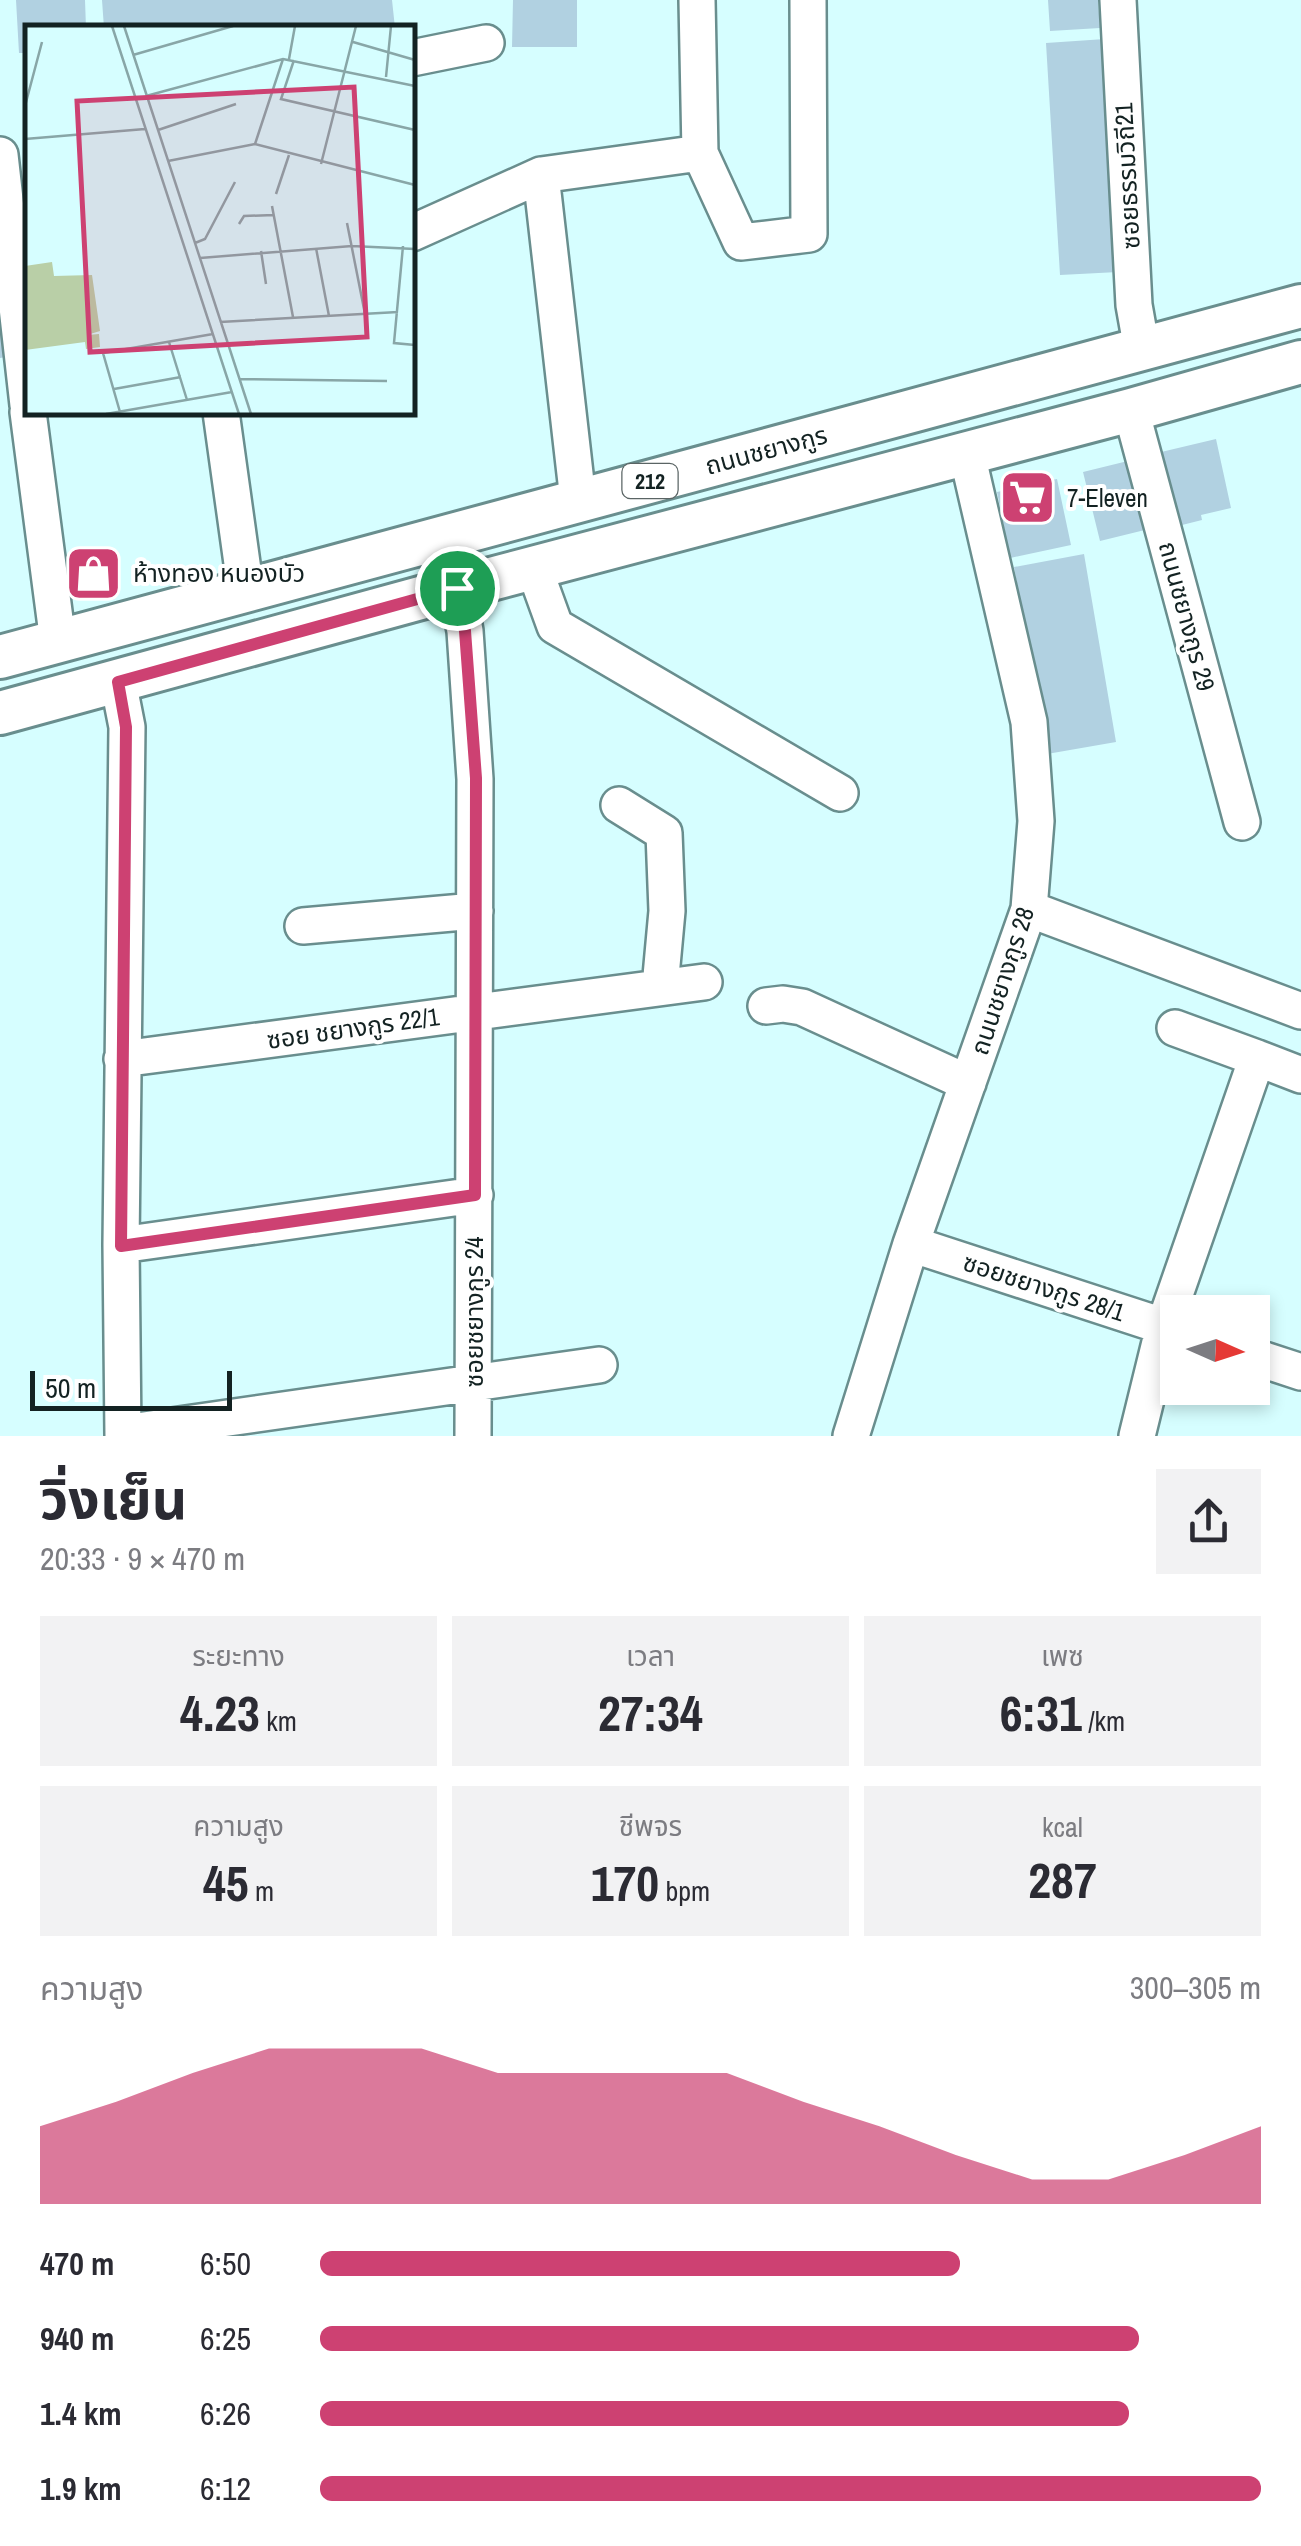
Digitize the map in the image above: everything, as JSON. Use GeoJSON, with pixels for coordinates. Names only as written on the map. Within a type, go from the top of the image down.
{"type":"FeatureCollection","features":[{"type":"Feature","properties":{"kind":"main road","name":"ถนนชยางกูร"},"geometry":{"type":"LineString","coordinates":[[0,657],[1301,306]]}},
{"type":"Feature","properties":{"kind":"main road","name":"212"},"geometry":{"type":"LineString","coordinates":[[0,713],[1301,362]]}},
{"type":"Feature","properties":{"kind":"street"},"geometry":{"type":"LineString","coordinates":[[697,0],[700,153],[741,242],[809,234],[808,0]]}},
{"type":"Feature","properties":{"kind":"street","name":"ซอยธรรมวิถี21"},"geometry":{"type":"LineString","coordinates":[[1118,0],[1134,305],[1142,350]]}},
{"type":"Feature","properties":{"kind":"street"},"geometry":{"type":"LineString","coordinates":[[415,57],[486,42]]}},
{"type":"Feature","properties":{"kind":"street"},"geometry":{"type":"LineString","coordinates":[[415,231],[541,175],[700,153]]}},
{"type":"Feature","properties":{"kind":"street"},"geometry":{"type":"LineString","coordinates":[[0,155],[25,383]]}},
{"type":"Feature","properties":{"kind":"street"},"geometry":{"type":"LineString","coordinates":[[541,175],[578,500]]}},
{"type":"Feature","properties":{"kind":"street","name":"ถนนชยางกูร 29"},"geometry":{"type":"LineString","coordinates":[[1132,410],[1242,822]]}},
{"type":"Feature","properties":{"kind":"street"},"geometry":{"type":"LineString","coordinates":[[0,419],[25,411]]}},
{"type":"Feature","properties":{"kind":"street"},"geometry":{"type":"LineString","coordinates":[[29,415],[58,642]]}},
{"type":"Feature","properties":{"kind":"street"},"geometry":{"type":"LineString","coordinates":[[221,415],[246,592]]}},
{"type":"Feature","properties":{"kind":"street","name":"ถนนชยางกูร 28"},"geometry":{"type":"LineString","coordinates":[[851,1436],[911,1244],[1029,909],[1036,821],[1028,722],[967,454]]}},
{"type":"Feature","properties":{"kind":"street"},"geometry":{"type":"LineString","coordinates":[[534,568],[555,626],[840,793]]}},
{"type":"Feature","properties":{"kind":"street","name":"ซอยชยางกูร 24"},"geometry":{"type":"LineString","coordinates":[[457,588],[465,631],[476,778],[473,1436]]}},
{"type":"Feature","properties":{"kind":"street"},"geometry":{"type":"LineString","coordinates":[[118,682],[126,727],[123,1435],[599,1365]]}},
{"type":"Feature","properties":{"kind":"street"},"geometry":{"type":"LineString","coordinates":[[619,805],[664,833],[667,910],[660,987]]}},
{"type":"Feature","properties":{"kind":"street"},"geometry":{"type":"LineString","coordinates":[[1029,909],[1301,1011]]}},
{"type":"Feature","properties":{"kind":"street"},"geometry":{"type":"LineString","coordinates":[[302,926],[475,911]]}},
{"type":"Feature","properties":{"kind":"street","name":"ซอย ชยางกูร 22/1"},"geometry":{"type":"LineString","coordinates":[[122,1059],[704,982]]}},
{"type":"Feature","properties":{"kind":"street"},"geometry":{"type":"LineString","coordinates":[[766,1006],[802,1007],[968,1084]]}},
{"type":"Feature","properties":{"kind":"street"},"geometry":{"type":"LineString","coordinates":[[1175,1028],[1301,1075]]}},
{"type":"Feature","properties":{"kind":"street"},"geometry":{"type":"LineString","coordinates":[[1182,1295],[1257,1058]]}},
{"type":"Feature","properties":{"kind":"street"},"geometry":{"type":"LineString","coordinates":[[121,1246],[475,1195]]}},
{"type":"Feature","properties":{"kind":"street","name":"ซอยชยางกูร 28/1"},"geometry":{"type":"LineString","coordinates":[[911,1244],[1160,1324]]}},
{"type":"Feature","properties":{"kind":"street"},"geometry":{"type":"LineString","coordinates":[[1270,1362],[1301,1372]]}},
{"type":"Feature","properties":{"kind":"street"},"geometry":{"type":"LineString","coordinates":[[1137,1436],[1160,1363]]}},
{"type":"Feature","properties":{"kind":"building"},"geometry":{"type":"Polygon","coordinates":[[[16,0],[85,0],[86,25],[25,25],[25,53],[19,53],[16,0]]]}},
{"type":"Feature","properties":{"kind":"building"},"geometry":{"type":"Polygon","coordinates":[[[102,0],[392,0],[395,25],[104,25],[102,0]]]}},
{"type":"Feature","properties":{"kind":"building"},"geometry":{"type":"Polygon","coordinates":[[[513,0],[577,0],[577,47],[512,47],[513,0]]]}},
{"type":"Feature","properties":{"kind":"building"},"geometry":{"type":"Polygon","coordinates":[[[1048,0],[1098,0],[1100,28],[1050,31],[1048,0]]]}},
{"type":"Feature","properties":{"kind":"building"},"geometry":{"type":"Polygon","coordinates":[[[1105,39],[1118,272],[1060,275],[1046,43],[1105,39]]]}},
{"type":"Feature","properties":{"kind":"building"},"geometry":{"type":"Polygon","coordinates":[[[0,263],[13,356],[0,358],[0,263]]]}},
{"type":"Feature","properties":{"kind":"building"},"geometry":{"type":"Polygon","coordinates":[[[1216,439],[1231,508],[1174,527],[1157,453],[1216,439]]]}},
{"type":"Feature","properties":{"kind":"building"},"geometry":{"type":"Polygon","coordinates":[[[1136,459],[1153,528],[1100,541],[1083,472],[1136,459]]]}},
{"type":"Feature","properties":{"kind":"building"},"geometry":{"type":"Polygon","coordinates":[[[1057,479],[1071,545],[1010,558],[997,492],[1057,479]]]}},
{"type":"Feature","properties":{"kind":"building"},"geometry":{"type":"Polygon","coordinates":[[[1084,554],[1116,742],[1047,754],[1014,567],[1084,554]]]}},
{"type":"Feature","properties":{"kind":"place","name":"7-Eleven"},"geometry":{"type":"Point","coordinates":[1028,498]}},
{"type":"Feature","properties":{"kind":"place","name":"ห้างทอง หนองบัว"},"geometry":{"type":"Point","coordinates":[94,573]}},
{"type":"Feature","properties":{"kind":"route"},"geometry":{"type":"LineString","coordinates":[[457,588],[465,631],[476,778],[475,1195],[121,1246],[126,727],[118,682],[457,588]]}}]}
